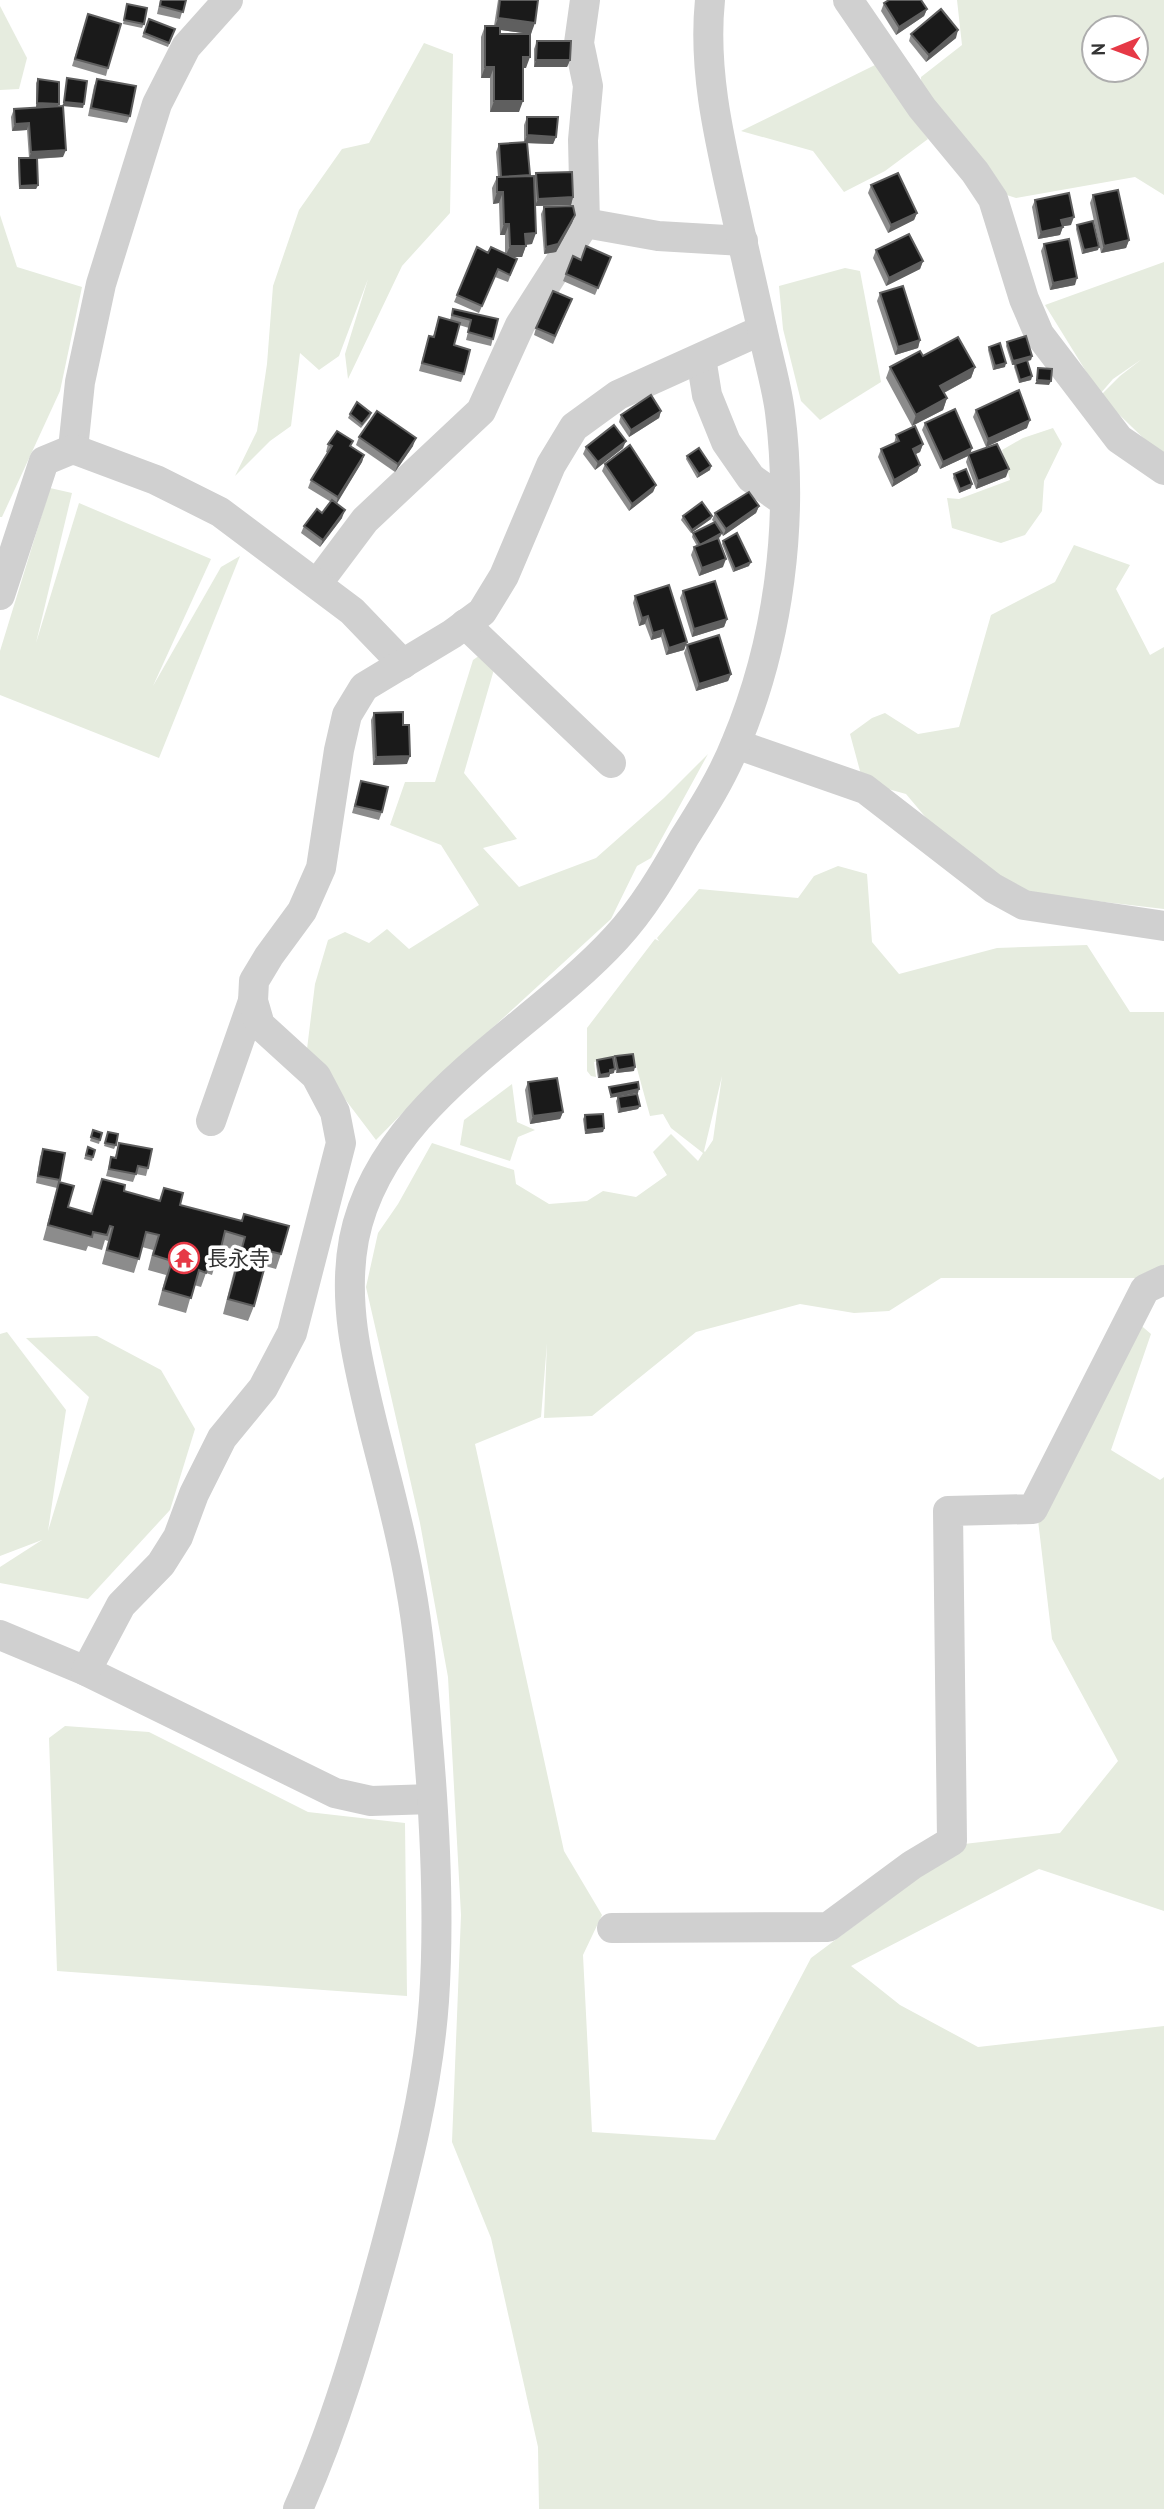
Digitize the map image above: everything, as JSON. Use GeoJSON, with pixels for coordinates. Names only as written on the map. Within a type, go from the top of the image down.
{"type":"FeatureCollection","features":[{"type":"Feature","properties":{"kind":"street"},"geometry":{"type":"LineString","coordinates":[[73,449],[80,382],[101,284],[157,104],[186,47],[228,0]]}},
{"type":"Feature","properties":{"kind":"street"},"geometry":{"type":"LineString","coordinates":[[317,584],[365,520],[481,411],[520,325],[585,223],[583,140],[588,86],[579,43],[585,0]]}},
{"type":"Feature","properties":{"kind":"street"},"geometry":{"type":"LineString","coordinates":[[298,2509],[337,2412],[403,2181],[426,2071],[434,1999],[436,1878],[421,1667],[411,1585],[357,1359],[349,1302],[354,1240],[369,1191],[392,1151],[422,1114],[619,935],[656,886],[736,744],[758,678],[779,590],[785,457],[779,404],[715,120],[710,69],[710,0]]}},
{"type":"Feature","properties":{"kind":"street"},"geometry":{"type":"LineString","coordinates":[[849,0],[922,108],[975,172],[993,199],[1024,299],[1039,334],[1119,439],[1164,470]]}},
{"type":"Feature","properties":{"kind":"street"},"geometry":{"type":"LineString","coordinates":[[585,223],[658,236],[743,241]]}},
{"type":"Feature","properties":{"kind":"street"},"geometry":{"type":"LineString","coordinates":[[211,1121],[253,1001],[254,981],[302,911],[321,868],[339,750],[348,715],[364,687],[482,612],[504,576],[551,465],[574,428],[618,395],[762,330]]}},
{"type":"Feature","properties":{"kind":"street"},"geometry":{"type":"LineString","coordinates":[[701,358],[707,395],[726,442],[751,478],[785,502]]}},
{"type":"Feature","properties":{"kind":"street"},"geometry":{"type":"LineString","coordinates":[[1,588],[44,461],[73,449],[156,480],[220,512],[352,611],[403,664]]}},
{"type":"Feature","properties":{"kind":"street"},"geometry":{"type":"LineString","coordinates":[[466,624],[611,763]]}},
{"type":"Feature","properties":{"kind":"street"},"geometry":{"type":"LineString","coordinates":[[736,744],[865,789],[993,888],[1024,905],[1164,926]]}},
{"type":"Feature","properties":{"kind":"street"},"geometry":{"type":"LineString","coordinates":[[86,1671],[121,1605],[161,1564],[178,1537],[194,1494],[222,1438],[263,1388],[292,1333],[341,1143],[335,1112],[316,1076],[260,1024],[253,1001]]}},
{"type":"Feature","properties":{"kind":"street"},"geometry":{"type":"LineString","coordinates":[[612,1928],[828,1927],[912,1866],[952,1841],[948,1511],[1033,1509],[1145,1289],[1164,1280]]}},
{"type":"Feature","properties":{"kind":"street"},"geometry":{"type":"LineString","coordinates":[[0,1635],[86,1671],[335,1793],[372,1801],[432,1799]]}},
{"type":"Feature","properties":{"kind":"shaded area"},"geometry":{"type":"Polygon","coordinates":[[[957,0],[1164,0],[1164,195],[1135,177],[1016,198],[985,188],[922,108],[921,77],[962,45],[957,0]]]}},
{"type":"Feature","properties":{"kind":"shaded area"},"geometry":{"type":"Polygon","coordinates":[[[0,6],[27,58],[19,89],[0,90],[0,6]]]}},
{"type":"Feature","properties":{"kind":"shaded area"},"geometry":{"type":"Polygon","coordinates":[[[424,43],[453,54],[450,213],[402,266],[348,379],[345,354],[368,279],[339,356],[319,370],[300,353],[291,426],[270,441],[235,476],[257,431],[267,364],[273,286],[299,210],[342,149],[369,143],[424,43]]]}},
{"type":"Feature","properties":{"kind":"shaded area"},"geometry":{"type":"Polygon","coordinates":[[[875,65],[928,139],[885,171],[844,192],[813,151],[741,131],[875,65]]]}},
{"type":"Feature","properties":{"kind":"shaded area"},"geometry":{"type":"Polygon","coordinates":[[[0,215],[17,267],[82,287],[60,391],[2,517],[0,517],[0,215]]]}},
{"type":"Feature","properties":{"kind":"shaded area"},"geometry":{"type":"Polygon","coordinates":[[[1164,262],[1164,458],[1100,396],[1142,359],[1113,379],[1100,394],[1045,305],[1164,262]]]}},
{"type":"Feature","properties":{"kind":"shaded area"},"geometry":{"type":"Polygon","coordinates":[[[845,268],[860,271],[881,382],[820,420],[801,401],[783,329],[779,286],[845,268]]]}},
{"type":"Feature","properties":{"kind":"shaded area"},"geometry":{"type":"Polygon","coordinates":[[[1053,428],[1062,444],[1044,481],[1042,511],[1025,535],[1001,543],[952,528],[947,498],[959,499],[1010,480],[1002,450],[1023,438],[1053,428]]]}},
{"type":"Feature","properties":{"kind":"shaded area"},"geometry":{"type":"Polygon","coordinates":[[[50,488],[72,493],[36,643],[79,503],[211,559],[153,686],[221,567],[240,556],[159,758],[0,695],[0,651],[50,488]]]}},
{"type":"Feature","properties":{"kind":"shaded area"},"geometry":{"type":"Polygon","coordinates":[[[1074,545],[1130,565],[1116,589],[1150,655],[1164,647],[1164,909],[1028,893],[960,858],[906,794],[863,782],[850,734],[872,718],[885,713],[918,734],[959,727],[991,615],[1055,582],[1074,545]]]}},
{"type":"Feature","properties":{"kind":"shaded area"},"geometry":{"type":"Polygon","coordinates":[[[483,653],[495,666],[464,773],[517,839],[483,848],[519,887],[596,858],[664,798],[708,754],[651,858],[637,866],[611,919],[429,1086],[376,1140],[307,1049],[315,984],[328,940],[345,932],[369,943],[387,929],[409,949],[479,905],[441,845],[390,825],[405,782],[435,782],[473,660],[483,653]]]}},
{"type":"Feature","properties":{"kind":"shaded area"},"geometry":{"type":"Polygon","coordinates":[[[838,866],[867,874],[872,942],[899,974],[997,948],[1087,945],[1130,1012],[1164,1012],[1164,1269],[1144,1278],[941,1278],[889,1311],[854,1313],[800,1304],[696,1332],[592,1416],[544,1418],[547,1343],[541,1417],[475,1444],[564,1851],[602,1915],[583,1955],[592,2132],[715,2140],[811,1958],[964,1844],[1060,1833],[1118,1761],[1052,1639],[1038,1520],[1137,1322],[1151,1334],[1111,1450],[1160,1480],[1164,1477],[1164,1911],[1039,1869],[851,1966],[900,2005],[978,2047],[1164,2026],[1164,2509],[539,2509],[538,2447],[491,2238],[452,2142],[461,1915],[448,1677],[420,1523],[366,1287],[378,1233],[398,1204],[432,1143],[514,1170],[516,1184],[549,1204],[587,1201],[603,1191],[636,1197],[667,1175],[653,1152],[671,1134],[698,1161],[703,1153],[671,1128],[663,1114],[650,1116],[633,1054],[594,1062],[596,1077],[591,1076],[587,1071],[587,1028],[655,939],[659,941],[657,938],[699,889],[798,898],[814,876],[838,866]],[[722,1076],[705,1152],[713,1140],[722,1076]]]}},
{"type":"Feature","properties":{"kind":"shaded area"},"geometry":{"type":"Polygon","coordinates":[[[512,1084],[517,1122],[535,1130],[518,1137],[510,1161],[460,1145],[464,1120],[512,1084]]]}},
{"type":"Feature","properties":{"kind":"shaded area"},"geometry":{"type":"Polygon","coordinates":[[[7,1332],[66,1410],[48,1531],[89,1397],[26,1338],[97,1336],[161,1370],[195,1429],[170,1510],[88,1599],[0,1583],[0,1567],[42,1540],[0,1556],[0,1334],[7,1332]]]}},
{"type":"Feature","properties":{"kind":"shaded area"},"geometry":{"type":"Polygon","coordinates":[[[65,1726],[149,1732],[308,1812],[405,1823],[407,1996],[57,1971],[49,1738],[65,1726]]]}},
{"type":"Feature","properties":{"kind":"building"},"geometry":{"type":"Polygon","coordinates":[[[161,0],[186,0],[183,12],[160,6],[161,0]]]}},
{"type":"Feature","properties":{"kind":"building"},"geometry":{"type":"Polygon","coordinates":[[[500,0],[538,0],[535,23],[498,18],[500,0]]]}},
{"type":"Feature","properties":{"kind":"building"},"geometry":{"type":"Polygon","coordinates":[[[889,0],[921,0],[927,9],[899,27],[884,3],[889,0]]]}},
{"type":"Feature","properties":{"kind":"building"},"geometry":{"type":"Polygon","coordinates":[[[127,4],[147,8],[144,24],[124,20],[127,4]]]}},
{"type":"Feature","properties":{"kind":"building"},"geometry":{"type":"Polygon","coordinates":[[[941,9],[958,30],[929,55],[911,34],[941,9]]]}},
{"type":"Feature","properties":{"kind":"building"},"geometry":{"type":"Polygon","coordinates":[[[88,14],[121,24],[108,68],[75,59],[88,14]]]}},
{"type":"Feature","properties":{"kind":"building"},"geometry":{"type":"Polygon","coordinates":[[[149,19],[175,29],[169,43],[144,33],[149,19]]]}},
{"type":"Feature","properties":{"kind":"building"},"geometry":{"type":"Polygon","coordinates":[[[485,26],[500,26],[500,34],[530,34],[530,57],[523,57],[523,101],[494,101],[494,67],[485,67],[485,26]]]}},
{"type":"Feature","properties":{"kind":"building"},"geometry":{"type":"Polygon","coordinates":[[[537,41],[571,41],[570,60],[536,60],[537,41]]]}},
{"type":"Feature","properties":{"kind":"building"},"geometry":{"type":"Polygon","coordinates":[[[67,78],[87,81],[84,104],[64,102],[67,78]]]}},
{"type":"Feature","properties":{"kind":"building"},"geometry":{"type":"Polygon","coordinates":[[[38,79],[59,82],[59,104],[37,103],[38,79]]]}},
{"type":"Feature","properties":{"kind":"building"},"geometry":{"type":"Polygon","coordinates":[[[97,79],[136,86],[130,116],[91,108],[97,79]]]}},
{"type":"Feature","properties":{"kind":"building"},"geometry":{"type":"Polygon","coordinates":[[[63,106],[66,150],[31,152],[29,123],[15,124],[14,109],[63,106]]]}},
{"type":"Feature","properties":{"kind":"building"},"geometry":{"type":"Polygon","coordinates":[[[527,117],[558,117],[556,137],[527,135],[527,117]]]}},
{"type":"Feature","properties":{"kind":"building"},"geometry":{"type":"Polygon","coordinates":[[[527,142],[530,175],[501,177],[499,144],[527,142]]]}},
{"type":"Feature","properties":{"kind":"building"},"geometry":{"type":"Polygon","coordinates":[[[19,158],[37,158],[38,185],[20,186],[19,158]]]}},
{"type":"Feature","properties":{"kind":"building"},"geometry":{"type":"Polygon","coordinates":[[[572,172],[573,197],[538,199],[536,173],[572,172]]]}},
{"type":"Feature","properties":{"kind":"building"},"geometry":{"type":"Polygon","coordinates":[[[898,173],[917,213],[891,225],[871,185],[898,173]]]}},
{"type":"Feature","properties":{"kind":"building"},"geometry":{"type":"Polygon","coordinates":[[[534,176],[536,233],[525,234],[526,246],[510,246],[509,224],[504,224],[503,192],[497,192],[497,177],[534,176]]]}},
{"type":"Feature","properties":{"kind":"building"},"geometry":{"type":"Polygon","coordinates":[[[1118,190],[1129,240],[1104,246],[1093,195],[1118,190]]]}},
{"type":"Feature","properties":{"kind":"building"},"geometry":{"type":"Polygon","coordinates":[[[1069,193],[1074,217],[1061,220],[1063,227],[1041,232],[1035,200],[1069,193]]]}},
{"type":"Feature","properties":{"kind":"building"},"geometry":{"type":"Polygon","coordinates":[[[573,206],[575,215],[558,244],[546,247],[544,207],[573,206]]]}},
{"type":"Feature","properties":{"kind":"building"},"geometry":{"type":"Polygon","coordinates":[[[1093,221],[1099,247],[1084,250],[1077,225],[1093,221]]]}},
{"type":"Feature","properties":{"kind":"building"},"geometry":{"type":"Polygon","coordinates":[[[909,234],[923,261],[889,278],[876,250],[909,234]]]}},
{"type":"Feature","properties":{"kind":"building"},"geometry":{"type":"Polygon","coordinates":[[[1069,239],[1077,278],[1053,283],[1044,244],[1069,239]]]}},
{"type":"Feature","properties":{"kind":"building"},"geometry":{"type":"Polygon","coordinates":[[[586,246],[611,257],[598,288],[566,274],[573,256],[581,260],[586,246]]]}},
{"type":"Feature","properties":{"kind":"building"},"geometry":{"type":"Polygon","coordinates":[[[477,247],[488,253],[491,247],[517,259],[510,275],[498,269],[482,306],[457,295],[477,247]]]}},
{"type":"Feature","properties":{"kind":"building"},"geometry":{"type":"Polygon","coordinates":[[[903,286],[920,340],[898,347],[880,293],[903,286]]]}},
{"type":"Feature","properties":{"kind":"building"},"geometry":{"type":"Polygon","coordinates":[[[553,291],[572,299],[555,336],[536,328],[553,291]]]}},
{"type":"Feature","properties":{"kind":"building"},"geometry":{"type":"Polygon","coordinates":[[[453,309],[498,319],[493,339],[468,332],[471,320],[452,315],[453,309]]]}},
{"type":"Feature","properties":{"kind":"building"},"geometry":{"type":"Polygon","coordinates":[[[439,317],[460,323],[454,345],[470,350],[464,374],[422,363],[429,336],[434,337],[439,317]]]}},
{"type":"Feature","properties":{"kind":"building"},"geometry":{"type":"Polygon","coordinates":[[[1026,336],[1032,356],[1013,361],[1007,342],[1026,336]]]}},
{"type":"Feature","properties":{"kind":"building"},"geometry":{"type":"Polygon","coordinates":[[[958,337],[975,367],[940,386],[947,398],[916,415],[890,367],[920,351],[923,356],[958,337]]]}},
{"type":"Feature","properties":{"kind":"building"},"geometry":{"type":"Polygon","coordinates":[[[1000,343],[1006,363],[995,366],[989,347],[1000,343]]]}},
{"type":"Feature","properties":{"kind":"building"},"geometry":{"type":"Polygon","coordinates":[[[1027,360],[1032,376],[1020,380],[1015,364],[1027,360]]]}},
{"type":"Feature","properties":{"kind":"building"},"geometry":{"type":"Polygon","coordinates":[[[1038,368],[1052,369],[1051,381],[1037,380],[1038,368]]]}},
{"type":"Feature","properties":{"kind":"building"},"geometry":{"type":"Polygon","coordinates":[[[1019,390],[1030,420],[988,439],[976,410],[1019,390]]]}},
{"type":"Feature","properties":{"kind":"building"},"geometry":{"type":"Polygon","coordinates":[[[651,395],[661,411],[631,430],[621,415],[651,395]]]}},
{"type":"Feature","properties":{"kind":"building"},"geometry":{"type":"Polygon","coordinates":[[[357,402],[371,413],[362,424],[350,414],[357,402]]]}},
{"type":"Feature","properties":{"kind":"building"},"geometry":{"type":"Polygon","coordinates":[[[955,409],[972,448],[943,462],[925,423],[955,409]]]}},
{"type":"Feature","properties":{"kind":"building"},"geometry":{"type":"Polygon","coordinates":[[[377,411],[416,438],[398,464],[359,437],[377,411]]]}},
{"type":"Feature","properties":{"kind":"building"},"geometry":{"type":"Polygon","coordinates":[[[614,425],[626,441],[598,462],[586,447],[614,425]]]}},
{"type":"Feature","properties":{"kind":"building"},"geometry":{"type":"Polygon","coordinates":[[[915,426],[923,444],[913,449],[920,465],[894,480],[881,449],[899,441],[896,435],[915,426]]]}},
{"type":"Feature","properties":{"kind":"building"},"geometry":{"type":"Polygon","coordinates":[[[337,431],[353,441],[350,446],[364,455],[338,497],[311,480],[332,446],[328,444],[337,431]]]}},
{"type":"Feature","properties":{"kind":"building"},"geometry":{"type":"Polygon","coordinates":[[[997,444],[1009,469],[978,481],[968,454],[997,444]]]}},
{"type":"Feature","properties":{"kind":"building"},"geometry":{"type":"Polygon","coordinates":[[[630,445],[656,485],[632,504],[605,464],[630,445]]]}},
{"type":"Feature","properties":{"kind":"building"},"geometry":{"type":"Polygon","coordinates":[[[699,448],[711,466],[699,474],[687,456],[699,448]]]}},
{"type":"Feature","properties":{"kind":"building"},"geometry":{"type":"Polygon","coordinates":[[[966,469],[972,484],[960,489],[954,474],[966,469]]]}},
{"type":"Feature","properties":{"kind":"building"},"geometry":{"type":"Polygon","coordinates":[[[749,492],[759,506],[726,529],[715,513],[749,492]]]}},
{"type":"Feature","properties":{"kind":"building"},"geometry":{"type":"Polygon","coordinates":[[[332,500],[345,510],[323,540],[304,526],[317,509],[322,513],[332,500]]]}},
{"type":"Feature","properties":{"kind":"building"},"geometry":{"type":"Polygon","coordinates":[[[702,502],[712,516],[692,530],[683,516],[702,502]]]}},
{"type":"Feature","properties":{"kind":"building"},"geometry":{"type":"Polygon","coordinates":[[[715,522],[722,533],[700,545],[693,533],[715,522]]]}},
{"type":"Feature","properties":{"kind":"building"},"geometry":{"type":"Polygon","coordinates":[[[737,533],[751,562],[735,569],[723,541],[737,533]]]}},
{"type":"Feature","properties":{"kind":"building"},"geometry":{"type":"Polygon","coordinates":[[[718,538],[726,559],[702,568],[694,547],[718,538]]]}},
{"type":"Feature","properties":{"kind":"building"},"geometry":{"type":"Polygon","coordinates":[[[715,581],[727,619],[694,629],[683,591],[715,581]]]}},
{"type":"Feature","properties":{"kind":"building"},"geometry":{"type":"Polygon","coordinates":[[[669,585],[687,642],[669,648],[663,630],[653,633],[648,616],[642,618],[635,596],[669,585]]]}},
{"type":"Feature","properties":{"kind":"building"},"geometry":{"type":"Polygon","coordinates":[[[719,635],[731,674],[699,684],[687,645],[719,635]]]}},
{"type":"Feature","properties":{"kind":"building"},"geometry":{"type":"Polygon","coordinates":[[[403,712],[403,725],[409,725],[410,756],[376,757],[374,713],[403,712]]]}},
{"type":"Feature","properties":{"kind":"building"},"geometry":{"type":"Polygon","coordinates":[[[361,781],[388,787],[382,812],[355,806],[361,781]]]}},
{"type":"Feature","properties":{"kind":"building"},"geometry":{"type":"Polygon","coordinates":[[[633,1054],[635,1067],[618,1070],[615,1056],[633,1054]]]}},
{"type":"Feature","properties":{"kind":"building"},"geometry":{"type":"Polygon","coordinates":[[[613,1057],[615,1069],[600,1075],[597,1060],[613,1057]]]}},
{"type":"Feature","properties":{"kind":"building"},"geometry":{"type":"Polygon","coordinates":[[[557,1078],[563,1112],[533,1116],[528,1082],[557,1078]]]}},
{"type":"Feature","properties":{"kind":"building"},"geometry":{"type":"Polygon","coordinates":[[[638,1082],[639,1089],[611,1095],[609,1087],[638,1082]]]}},
{"type":"Feature","properties":{"kind":"building"},"geometry":{"type":"Polygon","coordinates":[[[637,1094],[640,1106],[620,1109],[618,1097],[637,1094]]]}},
{"type":"Feature","properties":{"kind":"building"},"geometry":{"type":"Polygon","coordinates":[[[603,1114],[604,1128],[586,1130],[585,1115],[603,1114]]]}},
{"type":"Feature","properties":{"kind":"building"},"geometry":{"type":"Polygon","coordinates":[[[93,1130],[102,1133],[100,1140],[91,1137],[93,1130]]]}},
{"type":"Feature","properties":{"kind":"building"},"geometry":{"type":"Polygon","coordinates":[[[108,1132],[118,1134],[116,1145],[105,1143],[108,1132]]]}},
{"type":"Feature","properties":{"kind":"building"},"geometry":{"type":"Polygon","coordinates":[[[119,1143],[152,1149],[148,1168],[138,1166],[136,1174],[109,1169],[111,1157],[116,1158],[119,1143]]]}},
{"type":"Feature","properties":{"kind":"building"},"geometry":{"type":"Polygon","coordinates":[[[88,1147],[95,1150],[93,1157],[86,1155],[88,1147]]]}},
{"type":"Feature","properties":{"kind":"building"},"geometry":{"type":"Polygon","coordinates":[[[43,1149],[65,1153],[60,1180],[38,1176],[43,1149]]]}},
{"type":"Feature","properties":{"kind":"building","name":"長永寺"},"geometry":{"type":"Polygon","coordinates":[[[102,1179],[125,1185],[124,1191],[160,1201],[164,1188],[183,1193],[180,1205],[242,1221],[244,1214],[289,1226],[281,1254],[269,1251],[254,1306],[228,1299],[245,1237],[225,1231],[218,1260],[210,1258],[206,1273],[199,1270],[191,1298],[163,1290],[172,1261],[153,1255],[159,1235],[146,1232],[139,1259],[107,1250],[113,1227],[110,1226],[107,1235],[93,1232],[92,1237],[48,1225],[59,1182],[74,1186],[68,1207],[92,1214],[102,1179]]]}},
{"type":"Feature","properties":{"kind":"place","name":"長永寺"},"geometry":{"type":"Point","coordinates":[184,1258]}}]}
